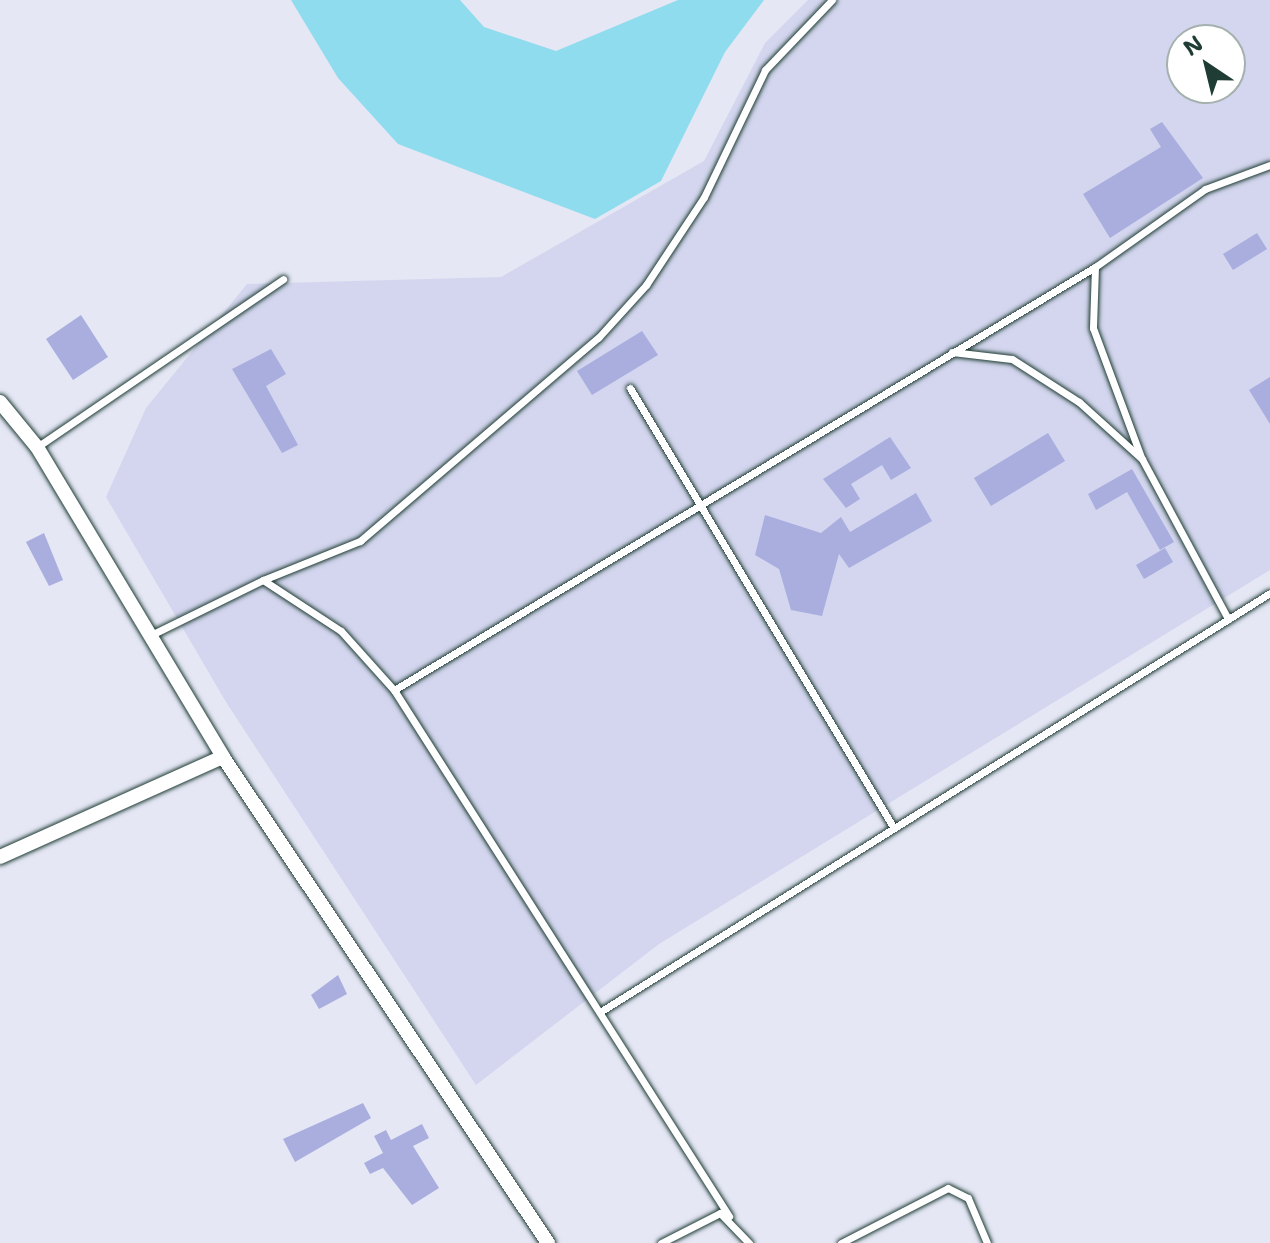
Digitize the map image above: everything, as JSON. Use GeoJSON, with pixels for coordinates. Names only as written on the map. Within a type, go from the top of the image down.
{"type":"FeatureCollection","features":[{"type":"Feature","properties":{"kind":"street"},"geometry":{"type":"LineString","coordinates":[[0,402],[37,447],[223,757],[548,1243]]}},
{"type":"Feature","properties":{"kind":"street"},"geometry":{"type":"LineString","coordinates":[[0,857],[223,757]]}},
{"type":"Feature","properties":{"kind":"lane"},"geometry":{"type":"LineString","coordinates":[[151,635],[263,580],[360,541],[598,338],[646,285],[704,197],[765,70],[832,0]]}},
{"type":"Feature","properties":{"kind":"lane"},"geometry":{"type":"LineString","coordinates":[[394,690],[1095,267],[1205,189],[1270,165]]}},
{"type":"Feature","properties":{"kind":"lane"},"geometry":{"type":"LineString","coordinates":[[1095,267],[1093,328],[1142,459],[1228,619]]}},
{"type":"Feature","properties":{"kind":"lane"},"geometry":{"type":"LineString","coordinates":[[37,447],[283,279]]}},
{"type":"Feature","properties":{"kind":"lane"},"geometry":{"type":"LineString","coordinates":[[952,352],[1012,359],[1079,402],[1142,459]]}},
{"type":"Feature","properties":{"kind":"lane"},"geometry":{"type":"LineString","coordinates":[[630,388],[697,505],[892,825]]}},
{"type":"Feature","properties":{"kind":"lane"},"geometry":{"type":"LineString","coordinates":[[263,580],[341,631],[394,690],[749,1243]]}},
{"type":"Feature","properties":{"kind":"lane"},"geometry":{"type":"LineString","coordinates":[[600,1012],[892,825],[1270,593]]}},
{"type":"Feature","properties":{"kind":"lane"},"geometry":{"type":"LineString","coordinates":[[841,1243],[948,1188],[968,1198],[987,1243]]}},
{"type":"Feature","properties":{"kind":"lane"},"geometry":{"type":"LineString","coordinates":[[661,1243],[709,1215],[729,1216]]}},
{"type":"Feature","properties":{"kind":"shaded area"},"geometry":{"type":"Polygon","coordinates":[[[808,0],[1270,0],[1270,570],[659,944],[476,1085],[226,702],[106,497],[146,408],[247,284],[501,277],[704,161],[765,43],[808,0]]]}},
{"type":"Feature","properties":{"kind":"water"},"geometry":{"type":"Polygon","coordinates":[[[291,0],[460,0],[484,27],[556,51],[678,0],[764,0],[725,52],[661,181],[595,219],[398,144],[338,78],[291,0]]]}},
{"type":"Feature","properties":{"kind":"building"},"geometry":{"type":"Polygon","coordinates":[[[1162,122],[1203,178],[1110,238],[1083,194],[1161,147],[1150,129],[1162,122]]]}},
{"type":"Feature","properties":{"kind":"building"},"geometry":{"type":"Polygon","coordinates":[[[1257,233],[1267,249],[1233,270],[1223,254],[1257,233]]]}},
{"type":"Feature","properties":{"kind":"building"},"geometry":{"type":"Polygon","coordinates":[[[81,315],[108,357],[73,380],[46,339],[81,315]]]}},
{"type":"Feature","properties":{"kind":"building"},"geometry":{"type":"Polygon","coordinates":[[[642,331],[658,355],[592,395],[577,371],[642,331]]]}},
{"type":"Feature","properties":{"kind":"building"},"geometry":{"type":"Polygon","coordinates":[[[271,349],[286,374],[266,386],[298,445],[282,453],[232,369],[271,349]]]}},
{"type":"Feature","properties":{"kind":"building"},"geometry":{"type":"Polygon","coordinates":[[[1270,377],[1270,424],[1249,390],[1270,377]]]}},
{"type":"Feature","properties":{"kind":"building"},"geometry":{"type":"Polygon","coordinates":[[[1048,433],[1065,461],[991,506],[974,478],[1048,433]]]}},
{"type":"Feature","properties":{"kind":"building"},"geometry":{"type":"Polygon","coordinates":[[[890,437],[911,468],[891,480],[882,465],[851,484],[860,499],[846,508],[823,479],[890,437]]]}},
{"type":"Feature","properties":{"kind":"building"},"geometry":{"type":"Polygon","coordinates":[[[1132,469],[1174,542],[1160,550],[1127,492],[1096,510],[1088,494],[1132,469]]]}},
{"type":"Feature","properties":{"kind":"building"},"geometry":{"type":"Polygon","coordinates":[[[916,493],[932,521],[849,568],[839,554],[822,616],[791,610],[779,569],[755,555],[765,515],[821,533],[841,517],[850,532],[916,493]]]}},
{"type":"Feature","properties":{"kind":"building"},"geometry":{"type":"Polygon","coordinates":[[[44,533],[63,580],[49,586],[26,542],[44,533]]]}},
{"type":"Feature","properties":{"kind":"building"},"geometry":{"type":"Polygon","coordinates":[[[1165,548],[1173,562],[1144,579],[1136,565],[1165,548]]]}},
{"type":"Feature","properties":{"kind":"building"},"geometry":{"type":"Polygon","coordinates":[[[338,975],[347,994],[319,1009],[311,995],[338,975]]]}},
{"type":"Feature","properties":{"kind":"building"},"geometry":{"type":"Polygon","coordinates":[[[363,1103],[371,1118],[295,1162],[283,1139],[363,1103]]]}},
{"type":"Feature","properties":{"kind":"building"},"geometry":{"type":"Polygon","coordinates":[[[422,1124],[429,1138],[413,1146],[439,1188],[412,1205],[383,1168],[370,1174],[364,1163],[383,1153],[374,1136],[386,1130],[391,1140],[422,1124]]]}}]}
